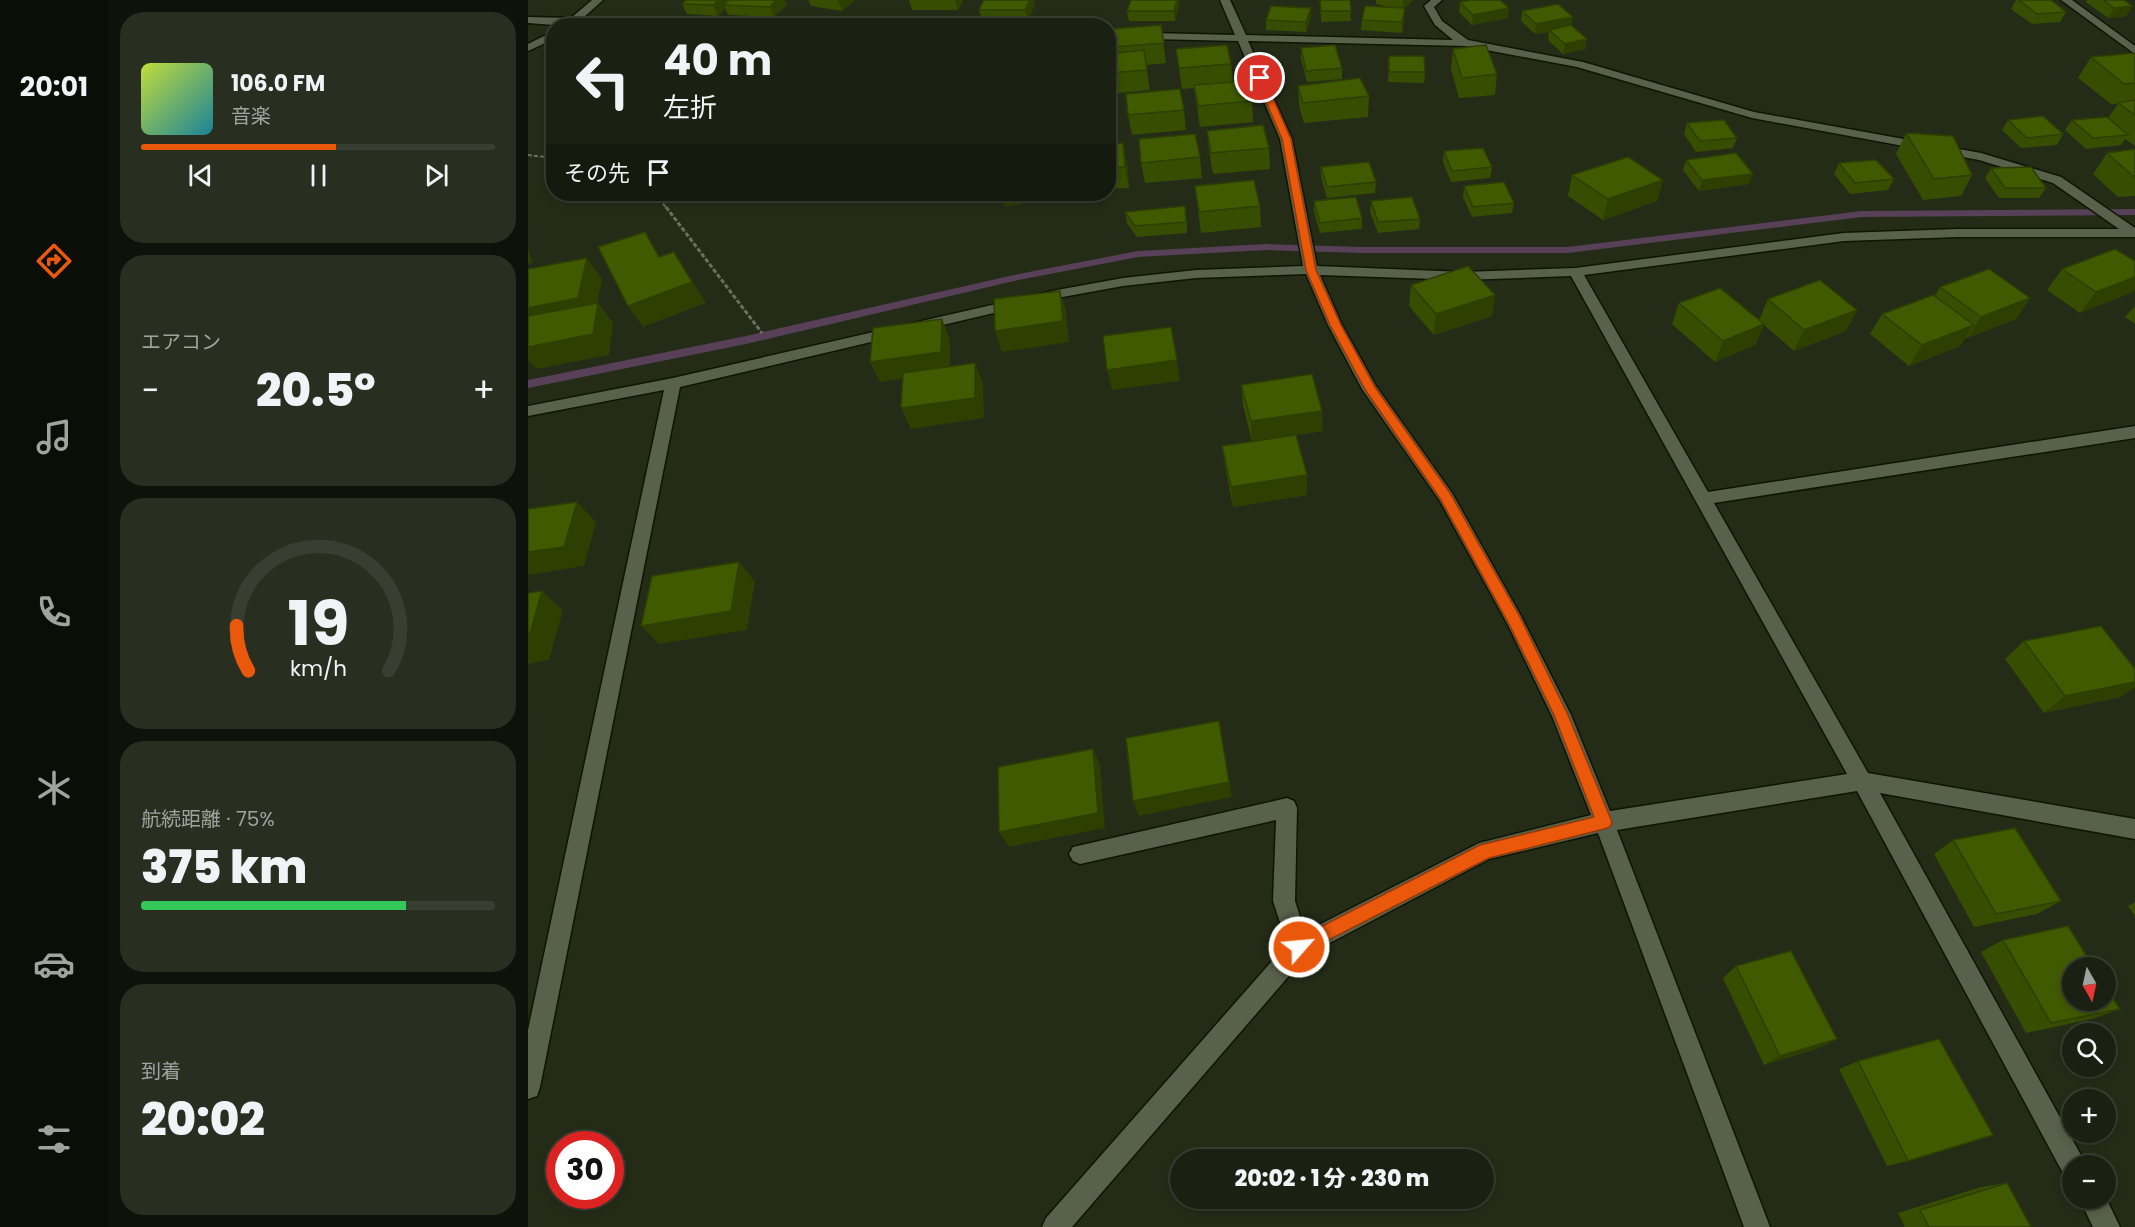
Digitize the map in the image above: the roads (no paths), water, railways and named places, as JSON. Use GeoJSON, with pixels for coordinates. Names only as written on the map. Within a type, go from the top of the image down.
{"type":"FeatureCollection","features":[{"type":"Feature","properties":{"kind":"street"},"geometry":{"type":"LineString","coordinates":[[578,18],[598,0]]}},
{"type":"Feature","properties":{"kind":"street"},"geometry":{"type":"LineString","coordinates":[[1225,0],[1286,139],[1311,270],[1335,325],[1370,389],[1446,497],[1515,621],[1561,715],[1604,822],[1757,1227]]}},
{"type":"Feature","properties":{"kind":"street"},"geometry":{"type":"LineString","coordinates":[[1437,0],[1429,6],[1432,15],[1441,27],[1465,43]]}},
{"type":"Feature","properties":{"kind":"street"},"geometry":{"type":"LineString","coordinates":[[2066,0],[2135,51]]}},
{"type":"Feature","properties":{"kind":"street"},"geometry":{"type":"LineString","coordinates":[[528,20],[546,21]]}},
{"type":"Feature","properties":{"kind":"street"},"geometry":{"type":"LineString","coordinates":[[1116,35],[1465,43],[1579,64],[1752,115],[1981,157],[2057,180],[2134,233]]}},
{"type":"Feature","properties":{"kind":"street"},"geometry":{"type":"LineString","coordinates":[[528,48],[546,38]]}},
{"type":"Feature","properties":{"kind":"street"},"geometry":{"type":"LineString","coordinates":[[528,411],[674,383],[1003,305],[1123,282],[1196,274],[1311,270],[1464,276],[1575,272],[1844,237],[1958,233],[2134,233]]}},
{"type":"Feature","properties":{"kind":"street"},"geometry":{"type":"LineString","coordinates":[[1575,272],[1863,781],[2067,1155]]}},
{"type":"Feature","properties":{"kind":"street"},"geometry":{"type":"LineString","coordinates":[[528,1087],[674,383]]}},
{"type":"Feature","properties":{"kind":"street"},"geometry":{"type":"LineString","coordinates":[[1703,499],[2135,432]]}},
{"type":"Feature","properties":{"kind":"street"},"geometry":{"type":"LineString","coordinates":[[1055,1227],[1299,947],[1486,850],[1604,822],[1863,781],[2135,829]]}},
{"type":"Feature","properties":{"kind":"street"},"geometry":{"type":"LineString","coordinates":[[1080,854],[1287,808],[1284,901],[1299,947]]}},
{"type":"Feature","properties":{"kind":"street"},"geometry":{"type":"LineString","coordinates":[[2098,1209],[2107,1227]]}},
{"type":"Feature","properties":{"kind":"waterway"},"geometry":{"type":"LineString","coordinates":[[528,384],[746,340],[1014,278],[1138,254],[1266,247],[1362,250],[1568,250],[1862,214],[2135,212]]}}]}
